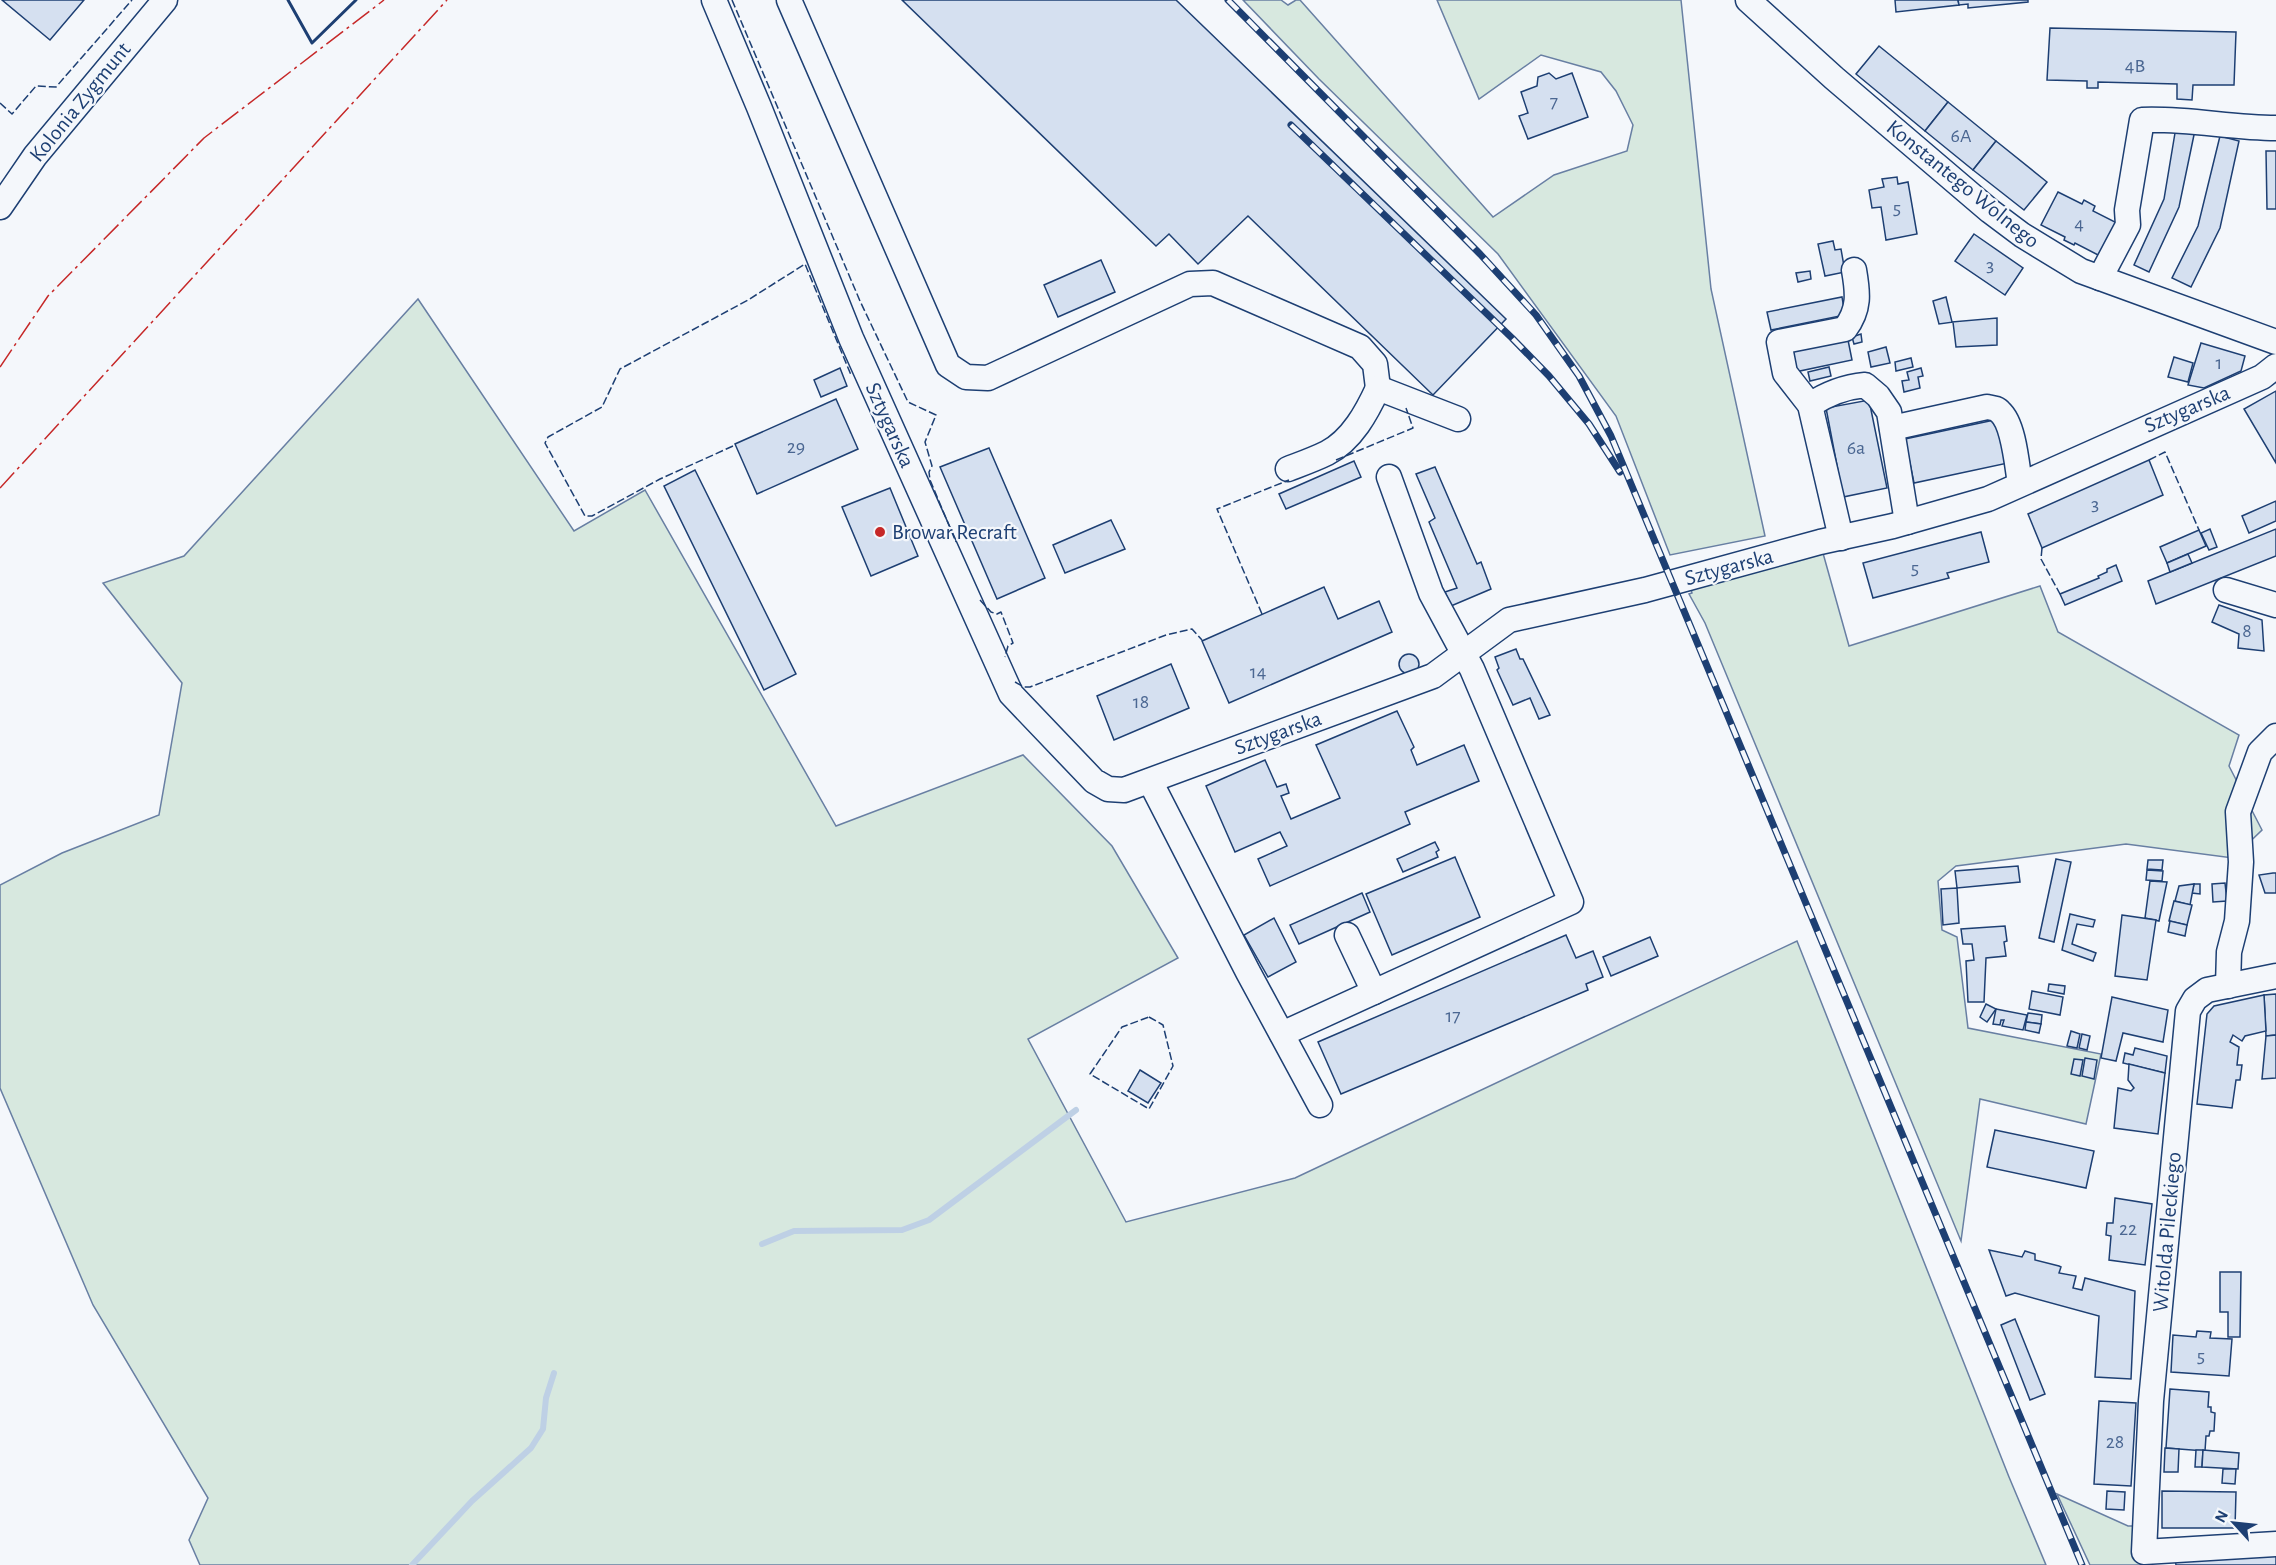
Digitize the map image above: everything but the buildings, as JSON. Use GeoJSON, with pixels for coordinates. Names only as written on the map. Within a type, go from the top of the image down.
{"type":"FeatureCollection","features":[{"type":"Feature","properties":{"kind":"street","name":"Kolonia Zygmunt"},"geometry":{"type":"LineString","coordinates":[[0,207],[35,156],[165,0]]}},
{"type":"Feature","properties":{"kind":"street","name":"Sztygarska"},"geometry":{"type":"LineString","coordinates":[[714,0],[851,338],[1011,694],[1094,781],[1108,789],[1124,790],[1433,676],[1509,620],[1645,590],[1988,499],[2262,377],[2276,366]]}},
{"type":"Feature","properties":{"kind":"street"},"geometry":{"type":"LineString","coordinates":[[789,0],[948,365],[966,377],[988,378],[1190,284],[1213,283],[1360,347],[1375,364],[1378,388],[1367,413],[1349,435],[1329,452],[1288,469]]}},
{"type":"Feature","properties":{"kind":"street","name":"Konstantego Wolnego"},"geometry":{"type":"LineString","coordinates":[[1748,0],[1834,78],[1990,211],[2022,235],[2081,271],[2276,342]]}},
{"type":"Feature","properties":{"kind":"street"},"geometry":{"type":"LineString","coordinates":[[2100,278],[2128,225],[2127,210],[2142,120],[2181,121],[2242,128],[2276,128]]}},
{"type":"Feature","properties":{"kind":"street"},"geometry":{"type":"LineString","coordinates":[[1841,538],[1810,405],[1785,373],[1779,342],[1845,328],[1853,318],[1858,298],[1854,270]]}},
{"type":"Feature","properties":{"kind":"street"},"geometry":{"type":"LineString","coordinates":[[1810,405],[1847,387],[1865,385],[1878,396],[1889,412],[1907,522]]}},
{"type":"Feature","properties":{"kind":"street"},"geometry":{"type":"LineString","coordinates":[[1378,388],[1458,419]]}},
{"type":"Feature","properties":{"kind":"street"},"geometry":{"type":"LineString","coordinates":[[1892,428],[1987,407],[1998,409],[2006,417],[2011,433],[2020,484]]}},
{"type":"Feature","properties":{"kind":"street"},"geometry":{"type":"LineString","coordinates":[[1282,1034],[1571,902],[1472,669],[1431,593],[1389,477]]}},
{"type":"Feature","properties":{"kind":"street"},"geometry":{"type":"LineString","coordinates":[[2226,590],[2276,605]]}},
{"type":"Feature","properties":{"kind":"street"},"geometry":{"type":"LineString","coordinates":[[2228,986],[2229,952],[2237,921],[2241,862],[2238,812],[2260,752],[2276,736]]}},
{"type":"Feature","properties":{"kind":"street"},"geometry":{"type":"LineString","coordinates":[[1149,781],[1320,1104]]}},
{"type":"Feature","properties":{"kind":"street"},"geometry":{"type":"LineString","coordinates":[[1347,935],[1374,992]]}},
{"type":"Feature","properties":{"kind":"street","name":"Witolda Pileckiego"},"geometry":{"type":"LineString","coordinates":[[2276,976],[2207,990],[2195,999],[2188,1011],[2151,1401],[2144,1552],[2276,1544]]}},
{"type":"Feature","properties":{"kind":"shaded area"},"geometry":{"type":"Polygon","coordinates":[[[1243,0],[1281,0],[1288,5],[1300,0],[1493,217],[1554,175],[1627,151],[1633,125],[1616,91],[1601,72],[1541,55],[1479,99],[1437,0],[1681,0],[1711,289],[1765,536],[1670,555],[1616,416],[1498,254],[1319,79],[1243,0]]]}},
{"type":"Feature","properties":{"kind":"shaded area"},"geometry":{"type":"Polygon","coordinates":[[[418,299],[574,531],[645,490],[836,826],[1023,755],[1112,846],[1178,958],[1028,1039],[1126,1222],[1295,1178],[1797,941],[2046,1565],[200,1565],[189,1540],[208,1498],[93,1305],[0,1088],[0,885],[62,853],[159,815],[182,683],[103,583],[184,556],[418,299]]]}},
{"type":"Feature","properties":{"kind":"shaded area"},"geometry":{"type":"Polygon","coordinates":[[[1821,546],[1849,646],[2040,586],[2058,632],[2239,735],[2229,766],[2262,830],[2233,858],[2126,844],[1956,866],[1938,881],[1942,930],[1957,937],[1968,1028],[2101,1054],[2086,1124],[1980,1099],[1961,1241],[1705,623],[1689,594],[1692,593],[1691,589],[1821,546]]]}},
{"type":"Feature","properties":{"kind":"shaded area"},"geometry":{"type":"Polygon","coordinates":[[[2057,1494],[2128,1526],[2149,1526],[2147,1551],[2151,1565],[2090,1565],[2057,1494]]]}},
{"type":"Feature","properties":{"kind":"waterway"},"geometry":{"type":"LineString","coordinates":[[762,1244],[794,1231],[902,1230],[929,1220],[1076,1110]]}},
{"type":"Feature","properties":{"kind":"waterway"},"geometry":{"type":"LineString","coordinates":[[412,1565],[472,1501],[531,1448],[543,1429],[546,1398],[554,1373]]}},
{"type":"Feature","properties":{"kind":"railway"},"geometry":{"type":"LineString","coordinates":[[1228,0],[1480,254],[1536,315],[1579,376],[1611,436],[2082,1565]]}},
{"type":"Feature","properties":{"kind":"railway"},"geometry":{"type":"LineString","coordinates":[[1291,125],[1549,376],[1589,424],[1620,472]]}},
{"type":"Feature","properties":{"kind":"fence"},"geometry":{"type":"LineString","coordinates":[[0,103],[12,114],[36,86],[56,87],[132,0]]}},
{"type":"Feature","properties":{"kind":"fence"},"geometry":{"type":"LineString","coordinates":[[732,0],[860,301],[908,402],[936,415],[925,442],[932,466],[929,472],[930,480],[956,542]]}},
{"type":"Feature","properties":{"kind":"fence"},"geometry":{"type":"LineString","coordinates":[[733,446],[660,479],[592,516],[585,516],[545,443],[548,437],[602,407],[620,369],[748,300],[805,264],[851,375]]}},
{"type":"Feature","properties":{"kind":"fence"},"geometry":{"type":"LineString","coordinates":[[1336,460],[1413,428],[1406,408]]}},
{"type":"Feature","properties":{"kind":"fence"},"geometry":{"type":"LineString","coordinates":[[2149,460],[2165,452],[2199,530]]}},
{"type":"Feature","properties":{"kind":"fence"},"geometry":{"type":"LineString","coordinates":[[1262,614],[1217,509],[1289,480]]}},
{"type":"Feature","properties":{"kind":"fence"},"geometry":{"type":"LineString","coordinates":[[2042,548],[2041,559],[2060,594]]}},
{"type":"Feature","properties":{"kind":"fence"},"geometry":{"type":"LineString","coordinates":[[980,600],[991,612],[997,614],[1001,612],[1013,643],[1008,646],[1005,657]]}},
{"type":"Feature","properties":{"kind":"fence"},"geometry":{"type":"LineString","coordinates":[[1015,682],[1024,687],[1030,687],[1166,635],[1192,629],[1202,640]]}},
{"type":"Feature","properties":{"kind":"fence"},"geometry":{"type":"LineString","coordinates":[[1149,1017],[1163,1025],[1173,1066],[1149,1109],[1090,1074],[1122,1027],[1149,1017]]}},
{"type":"Feature","properties":{"kind":"wall"},"geometry":{"type":"LineString","coordinates":[[288,0],[312,43],[356,0]]}},
{"type":"Feature","properties":{"kind":"power"},"geometry":{"type":"LineString","coordinates":[[0,367],[48,296],[204,138],[384,0]]}},
{"type":"Feature","properties":{"kind":"power"},"geometry":{"type":"LineString","coordinates":[[0,488],[447,0]]}},
{"type":"Feature","properties":{"kind":"place","name":"Browar Recraft"},"geometry":{"type":"Point","coordinates":[880,532]}}]}
